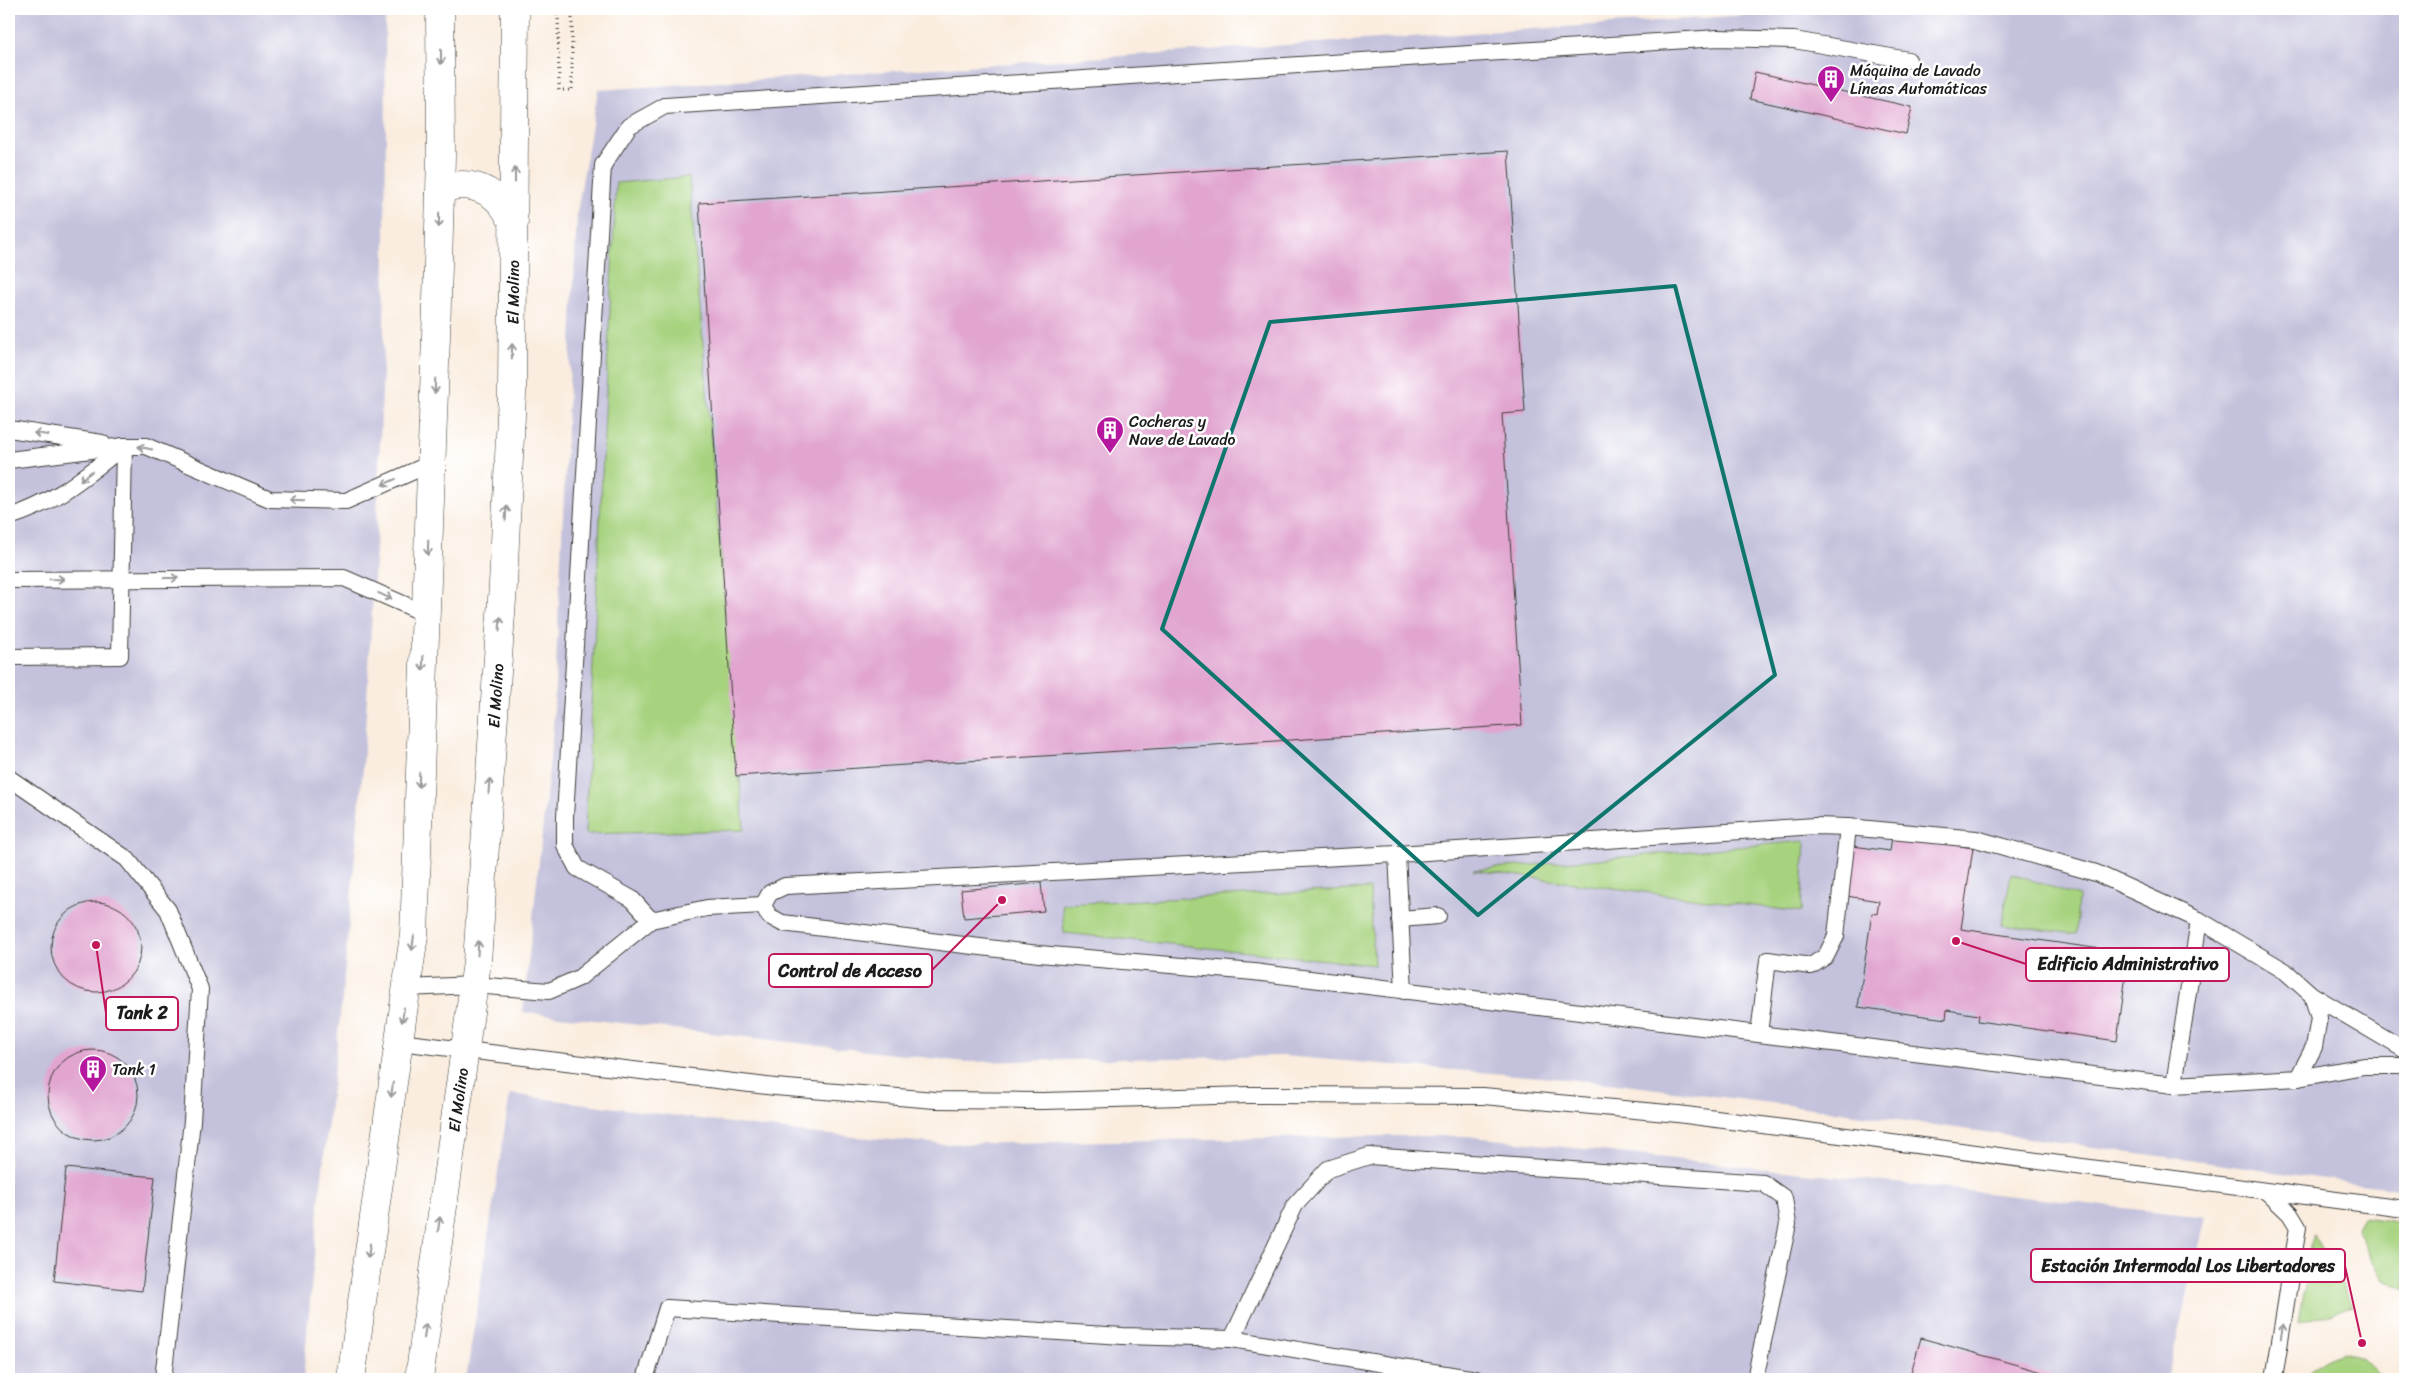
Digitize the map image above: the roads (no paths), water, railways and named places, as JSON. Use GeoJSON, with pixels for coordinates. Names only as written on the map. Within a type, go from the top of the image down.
{"type":"FeatureCollection","features":[{"type":"Feature","properties":{"kind":"street"},"geometry":{"type":"LineString","coordinates":[[351,1379],[414,935],[440,193],[440,9]]}},
{"type":"Feature","properties":{"kind":"street","name":"El Molino"},"geometry":{"type":"LineString","coordinates":[[419,1379],[474,986],[503,585],[512,394],[514,9]]}},
{"type":"Feature","properties":{"kind":"street"},"geometry":{"type":"LineString","coordinates":[[440,193],[452,185],[478,188],[500,202],[514,223]]}},
{"type":"Feature","properties":{"kind":"lane"},"geometry":{"type":"LineString","coordinates":[[651,920],[632,898],[577,868],[565,845],[565,807],[603,165],[629,126],[665,106],[1718,38],[1794,40],[1908,60]]}},
{"type":"Feature","properties":{"kind":"lane"},"geometry":{"type":"LineString","coordinates":[[9,429],[124,446]]}},
{"type":"Feature","properties":{"kind":"lane"},"geometry":{"type":"LineString","coordinates":[[9,460],[124,446],[146,446],[270,499],[346,501],[432,462]]}},
{"type":"Feature","properties":{"kind":"lane"},"geometry":{"type":"LineString","coordinates":[[9,517],[34,509],[61,495],[124,446]]}},
{"type":"Feature","properties":{"kind":"lane"},"geometry":{"type":"LineString","coordinates":[[9,657],[120,656],[124,446]]}},
{"type":"Feature","properties":{"kind":"lane"},"geometry":{"type":"LineString","coordinates":[[9,580],[344,578],[426,614]]}},
{"type":"Feature","properties":{"kind":"lane"},"geometry":{"type":"LineString","coordinates":[[9,778],[127,859],[168,910],[200,989],[192,1121],[163,1379]]}},
{"type":"Feature","properties":{"kind":"lane"},"geometry":{"type":"LineString","coordinates":[[763,905],[770,893],[784,886],[1397,854],[1815,826],[1848,827],[1976,840],[2096,873],[2199,920],[2285,971],[2312,995],[2405,1050]]}},
{"type":"Feature","properties":{"kind":"lane"},"geometry":{"type":"LineString","coordinates":[[1759,1034],[1768,960],[1812,966],[1826,956],[1836,936],[1848,827]]}},
{"type":"Feature","properties":{"kind":"lane"},"geometry":{"type":"LineString","coordinates":[[1397,854],[1404,991]]}},
{"type":"Feature","properties":{"kind":"lane"},"geometry":{"type":"LineString","coordinates":[[407,988],[474,986],[549,991],[579,978],[651,920],[707,908],[763,905]]}},
{"type":"Feature","properties":{"kind":"lane"},"geometry":{"type":"LineString","coordinates":[[763,905],[769,916],[782,923],[1039,954],[1254,972],[2174,1085],[2298,1078],[2364,1066],[2405,1066]]}},
{"type":"Feature","properties":{"kind":"lane"},"geometry":{"type":"LineString","coordinates":[[1400,919],[1438,916]]}},
{"type":"Feature","properties":{"kind":"lane"},"geometry":{"type":"LineString","coordinates":[[2174,1085],[2199,920]]}},
{"type":"Feature","properties":{"kind":"lane"},"geometry":{"type":"LineString","coordinates":[[2298,1078],[2314,1047],[2320,1018],[2312,995]]}},
{"type":"Feature","properties":{"kind":"lane"},"geometry":{"type":"LineString","coordinates":[[399,1042],[774,1087],[934,1100],[1044,1101],[1249,1095],[1483,1096],[1678,1114],[2405,1209]]}},
{"type":"Feature","properties":{"kind":"lane"},"geometry":{"type":"LineString","coordinates":[[1232,1340],[1295,1205],[1328,1170],[1369,1156],[1763,1183],[1784,1198],[1788,1224],[1755,1379]]}},
{"type":"Feature","properties":{"kind":"lane"},"geometry":{"type":"LineString","coordinates":[[2267,1192],[2290,1214],[2298,1227],[2274,1379]]}},
{"type":"Feature","properties":{"kind":"lane"},"geometry":{"type":"LineString","coordinates":[[645,1379],[667,1308],[1113,1336],[1232,1340],[1476,1379]]}},
{"type":"Feature","properties":{"kind":"place","name":"Máquina de Lavado Líneas Automáticas"},"geometry":{"type":"Point","coordinates":[1831,103]}},
{"type":"Feature","properties":{"kind":"place","name":"Cocheras y Nave de Lavado"},"geometry":{"type":"Point","coordinates":[1110,454]}},
{"type":"Feature","properties":{"kind":"place","name":"Control de Acceso"},"geometry":{"type":"Point","coordinates":[1002,900]}},
{"type":"Feature","properties":{"kind":"place","name":"Edificio Administrativo"},"geometry":{"type":"Point","coordinates":[1956,941]}},
{"type":"Feature","properties":{"kind":"place","name":"Tank 2"},"geometry":{"type":"Point","coordinates":[96,945]}},
{"type":"Feature","properties":{"kind":"place","name":"Tank 1"},"geometry":{"type":"Point","coordinates":[93,1093]}},
{"type":"Feature","properties":{"kind":"place","name":"Estación Intermodal Los Libertadores"},"geometry":{"type":"Point","coordinates":[2362,1343]}}]}
